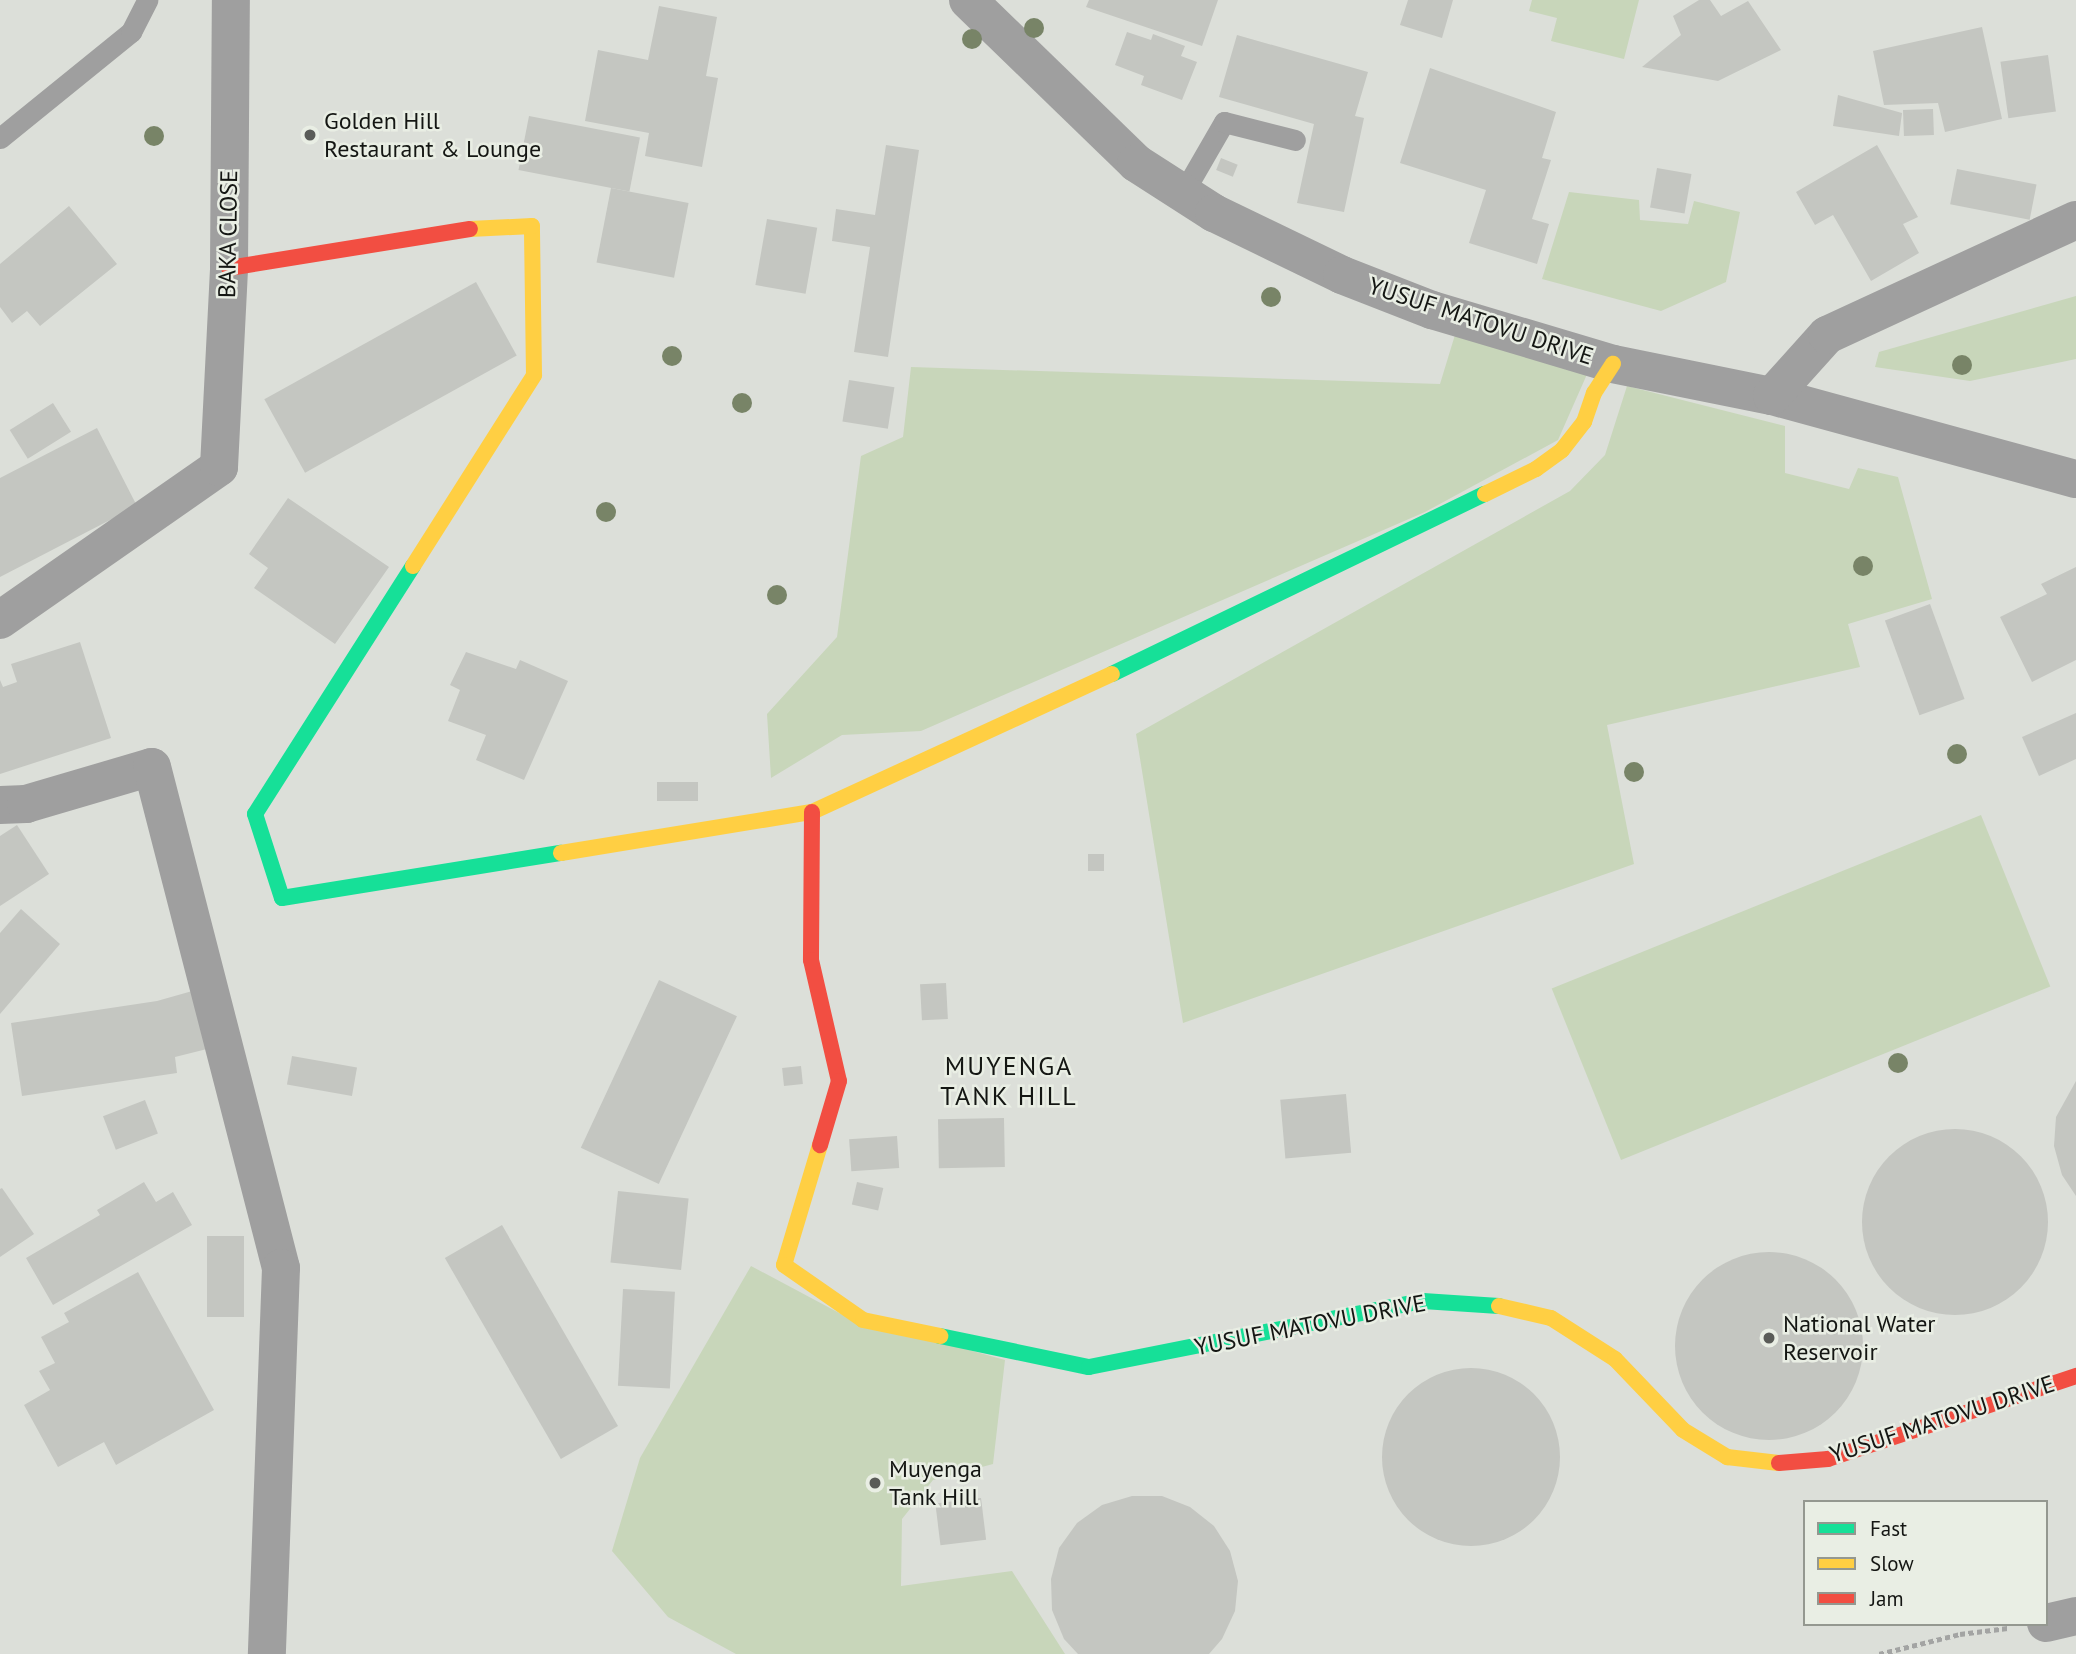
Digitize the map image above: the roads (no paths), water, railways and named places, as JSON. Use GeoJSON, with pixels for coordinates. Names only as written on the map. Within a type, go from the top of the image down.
{"type":"FeatureCollection","features":[{"type":"Feature","properties":{"kind":"street","name":"BAKA CLOSE"},"geometry":{"type":"LineString","coordinates":[[0,620],[219,467],[229,268],[231,0]]}},
{"type":"Feature","properties":{"kind":"street","name":"YUSUF MATOVU DRIVE"},"geometry":{"type":"LineString","coordinates":[[968,0],[1136,163],[1214,213],[1390,295],[1613,364],[1772,396],[2076,479]]}},
{"type":"Feature","properties":{"kind":"street"},"geometry":{"type":"LineString","coordinates":[[1772,396],[1827,335],[2076,220]]}},
{"type":"Feature","properties":{"kind":"street"},"geometry":{"type":"LineString","coordinates":[[229,268],[454,230],[532,226],[534,375],[255,814],[282,898],[812,812],[995,730],[1536,469],[1562,450],[1584,422],[1594,393],[1613,364]]}},
{"type":"Feature","properties":{"kind":"street"},"geometry":{"type":"LineString","coordinates":[[0,805],[26,804],[152,767],[281,1268],[267,1654]]}},
{"type":"Feature","properties":{"kind":"street","name":"YUSUF MATOVU DRIVE"},"geometry":{"type":"LineString","coordinates":[[812,812],[811,960],[839,1081],[785,1265],[863,1320],[1088,1367],[1423,1301],[1488,1303],[1551,1318],[1615,1359],[1683,1430],[1727,1457],[1769,1464],[1828,1459],[2076,1376]]}},
{"type":"Feature","properties":{"kind":"street"},"geometry":{"type":"LineString","coordinates":[[2048,1623],[2076,1616]]}},
{"type":"Feature","properties":{"kind":"lane"},"geometry":{"type":"LineString","coordinates":[[0,138],[131,32],[147,0]]}},
{"type":"Feature","properties":{"kind":"lane"},"geometry":{"type":"LineString","coordinates":[[1183,193],[1224,122],[1295,141]]}},
{"type":"Feature","properties":{"kind":"place","name":"Golden Hill Restaurant & Lounge"},"geometry":{"type":"Point","coordinates":[310,135]}},
{"type":"Feature","properties":{"kind":"place","name":"National Water Reservoir"},"geometry":{"type":"Point","coordinates":[1769,1338]}},
{"type":"Feature","properties":{"kind":"place","name":"Muyenga Tank Hill"},"geometry":{"type":"Point","coordinates":[875,1483]}},
{"type":"Feature","properties":{"kind":"district","name":"MUYENGA TANK HILL"},"geometry":{"type":"Point","coordinates":[1009,1081]}}]}
